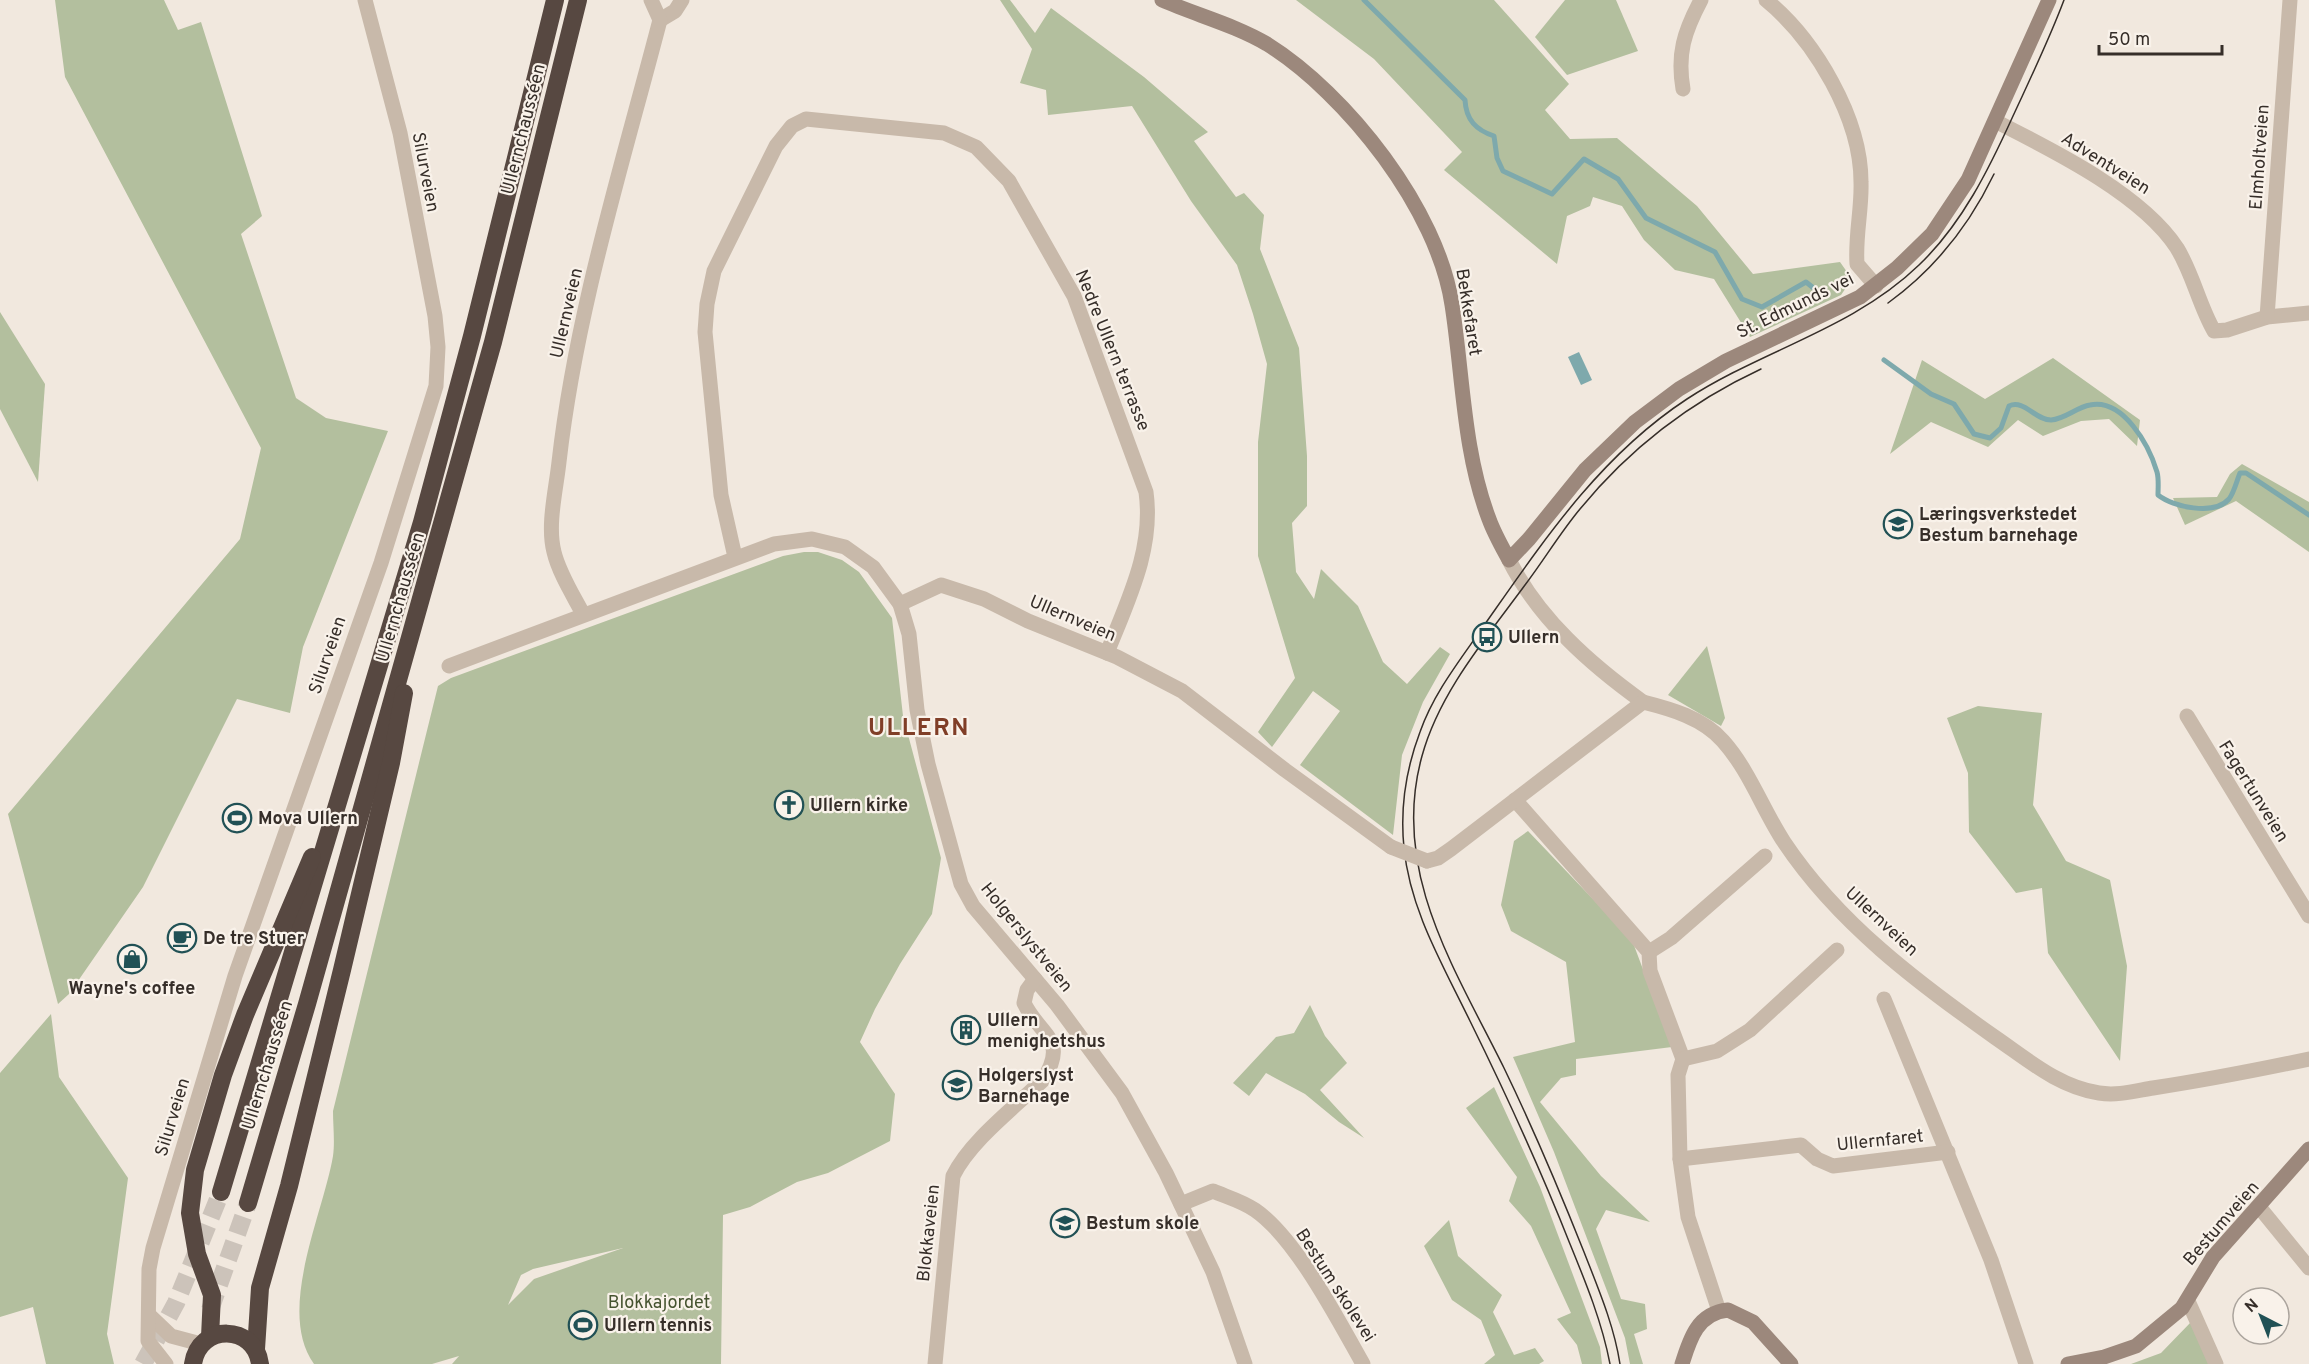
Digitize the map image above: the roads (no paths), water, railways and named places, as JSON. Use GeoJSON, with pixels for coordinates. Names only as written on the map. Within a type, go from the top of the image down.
{"type":"FeatureCollection","features":[{"type":"Feature","properties":{"kind":"highway","name":"Ullernchausséen"},"geometry":{"type":"LineString","coordinates":[[221,1192],[428,500],[472,336],[555,0]]}},
{"type":"Feature","properties":{"kind":"highway","name":"Ullernchausséen"},"geometry":{"type":"LineString","coordinates":[[248,1203],[308,1004],[374,759],[421,604],[493,342],[578,0]]}},
{"type":"Feature","properties":{"kind":"highway"},"geometry":{"type":"LineString","coordinates":[[258,1356],[260,1288],[291,1174],[391,763],[421,604]]}},
{"type":"Feature","properties":{"kind":"highway"},"geometry":{"type":"LineString","coordinates":[[193,1364],[206,1340],[212,1295],[196,1248],[190,1213],[199,1155],[223,1076],[253,994],[344,783]]}},
{"type":"Feature","properties":{"kind":"highway"},"geometry":{"type":"LineString","coordinates":[[206,1340],[230,1333],[240,1335],[258,1356]]}},
{"type":"Feature","properties":{"kind":"street","name":"Silurveien"},"geometry":{"type":"LineString","coordinates":[[166,1364],[148,1341],[148,1269],[153,1248],[235,976],[381,563],[436,386],[438,347],[435,316],[400,132],[365,0]]}},
{"type":"Feature","properties":{"kind":"street"},"geometry":{"type":"LineString","coordinates":[[651,0],[660,20],[675,11],[682,0]]}},
{"type":"Feature","properties":{"kind":"street","name":"Bekkefaret"},"geometry":{"type":"LineString","coordinates":[[1162,0],[1264,43],[1284,56],[1311,77],[1341,108],[1371,142],[1398,179],[1439,255],[1452,303],[1463,404],[1479,483],[1490,521],[1509,560],[1549,620],[1578,650],[1643,702]]}},
{"type":"Feature","properties":{"kind":"street"},"geometry":{"type":"LineString","coordinates":[[1683,89],[1679,65],[1683,42],[1701,0]]}},
{"type":"Feature","properties":{"kind":"street"},"geometry":{"type":"LineString","coordinates":[[1766,0],[1816,57],[1831,82],[1855,134],[1862,182],[1857,264],[1876,286]]}},
{"type":"Feature","properties":{"kind":"street","name":"St. Edmunds vei"},"geometry":{"type":"LineString","coordinates":[[1509,560],[1602,452],[1635,422],[1679,389],[1726,361],[1831,312],[1876,286],[1924,242],[1951,208],[1968,180],[2049,0]]}},
{"type":"Feature","properties":{"kind":"street","name":"Elmholtveien"},"geometry":{"type":"LineString","coordinates":[[2267,317],[2290,0]]}},
{"type":"Feature","properties":{"kind":"street","name":"Ullernveien"},"geometry":{"type":"LineString","coordinates":[[583,614],[554,553],[553,545],[552,529],[566,405],[598,259],[660,20]]}},
{"type":"Feature","properties":{"kind":"street","name":"Nedre Ullern terrasse"},"geometry":{"type":"LineString","coordinates":[[735,557],[722,495],[706,342],[706,304],[714,271],[776,146],[792,126],[806,119],[830,120],[944,133],[976,147],[1009,181],[1024,205],[1074,296],[1146,492],[1149,512],[1141,567],[1107,653]]}},
{"type":"Feature","properties":{"kind":"street","name":"Adventveien"},"geometry":{"type":"LineString","coordinates":[[1995,121],[2112,187],[2147,213],[2164,231],[2182,258],[2214,331],[2227,330],[2267,317],[2309,313]]}},
{"type":"Feature","properties":{"kind":"street"},"geometry":{"type":"LineString","coordinates":[[449,666],[774,544],[812,539],[845,547],[873,567],[900,604]]}},
{"type":"Feature","properties":{"kind":"street","name":"Ullernveien"},"geometry":{"type":"LineString","coordinates":[[900,604],[941,585],[984,599],[1028,621],[1107,653],[1182,691],[1391,847],[1427,861],[1444,854],[1643,702],[1674,710],[1699,722],[1723,740],[1785,842],[1846,917],[1899,965],[1955,1009],[2054,1078],[2072,1086],[2100,1093],[2118,1093],[2194,1082],[2309,1059]]}},
{"type":"Feature","properties":{"kind":"street","name":"Holgerslystveien"},"geometry":{"type":"LineString","coordinates":[[900,604],[909,634],[917,710],[928,764],[961,884],[973,906],[1035,978],[1088,1045],[1122,1093],[1181,1204],[1213,1272],[1245,1364]]}},
{"type":"Feature","properties":{"kind":"street","name":"Fagertunveien"},"geometry":{"type":"LineString","coordinates":[[2187,716],[2309,916]]}},
{"type":"Feature","properties":{"kind":"street"},"geometry":{"type":"LineString","coordinates":[[1515,800],[1649,952],[1650,970],[1683,1059],[1678,1075],[1680,1159],[1684,1192],[1688,1217],[1719,1311]]}},
{"type":"Feature","properties":{"kind":"street"},"geometry":{"type":"LineString","coordinates":[[1649,952],[1671,938],[1765,856]]}},
{"type":"Feature","properties":{"kind":"street"},"geometry":{"type":"LineString","coordinates":[[1683,1059],[1717,1051],[1750,1030],[1837,950]]}},
{"type":"Feature","properties":{"kind":"street","name":"Blokkaveien"},"geometry":{"type":"LineString","coordinates":[[935,1364],[953,1176],[959,1164],[1043,1080],[1052,1066],[1055,1053],[1051,1038],[1024,1003],[1027,990],[1035,978]]}},
{"type":"Feature","properties":{"kind":"street","name":"Ullernfaret"},"geometry":{"type":"LineString","coordinates":[[1884,999],[1991,1260],[2026,1364]]}},
{"type":"Feature","properties":{"kind":"street","name":"Ullernfaret"},"geometry":{"type":"LineString","coordinates":[[1680,1159],[1801,1145],[1817,1159],[1833,1166],[1948,1152]]}},
{"type":"Feature","properties":{"kind":"street","name":"Bestumveien"},"geometry":{"type":"LineString","coordinates":[[2068,1364],[2104,1357],[2136,1346],[2188,1301],[2196,1282],[2213,1257],[2260,1208],[2309,1149]]}},
{"type":"Feature","properties":{"kind":"street","name":"Bestum skolevei"},"geometry":{"type":"LineString","coordinates":[[1181,1204],[1212,1191],[1245,1204],[1268,1221],[1296,1254],[1363,1364]]}},
{"type":"Feature","properties":{"kind":"street"},"geometry":{"type":"LineString","coordinates":[[2260,1208],[2309,1268]]}},
{"type":"Feature","properties":{"kind":"street"},"geometry":{"type":"LineString","coordinates":[[2188,1301],[2216,1364]]}},
{"type":"Feature","properties":{"kind":"street"},"geometry":{"type":"LineString","coordinates":[[1682,1364],[1692,1334],[1710,1315],[1719,1311],[1738,1313],[1753,1322],[1791,1364]]}},
{"type":"Feature","properties":{"kind":"street"},"geometry":{"type":"LineString","coordinates":[[149,1315],[171,1336],[206,1340]]}},
{"type":"Feature","properties":{"kind":"water"},"geometry":{"type":"Polygon","coordinates":[[[1579,352],[1592,380],[1581,385],[1568,357],[1579,352]]]}},
{"type":"Feature","properties":{"kind":"waterway"},"geometry":{"type":"LineString","coordinates":[[1364,0],[1465,100],[1467,113],[1473,123],[1482,131],[1494,136],[1497,158],[1503,171],[1552,194],[1584,159],[1618,179],[1646,218],[1715,252],[1742,299],[1762,307],[1806,282],[1821,294]]}},
{"type":"Feature","properties":{"kind":"waterway"},"geometry":{"type":"LineString","coordinates":[[1884,360],[1931,394],[1954,404],[1974,434],[1990,438],[2001,428],[2009,406],[2020,405],[2040,417],[2051,420],[2061,418],[2085,406],[2102,405],[2124,416],[2141,437],[2157,472],[2158,495],[2165,499],[2194,508],[2214,507],[2229,499],[2240,473],[2246,473],[2309,515]]}},
{"type":"Feature","properties":{"kind":"tunnel"},"geometry":{"type":"LineString","coordinates":[[143,1364],[176,1303],[221,1192]]}},
{"type":"Feature","properties":{"kind":"tunnel"},"geometry":{"type":"LineString","coordinates":[[210,1310],[248,1203]]}},
{"type":"Feature","properties":{"kind":"tram line"},"geometry":{"type":"LineString","coordinates":[[1610,1364],[1593,1303],[1547,1187],[1497,1076],[1429,937],[1413,893],[1407,871],[1403,819],[1405,789],[1415,746],[1440,689],[1507,593],[1576,501],[1627,446],[1687,399],[1746,366],[1836,323],[1865,306],[1893,287],[1934,249],[1961,214],[1984,176],[2040,58],[2064,0]]}},
{"type":"Feature","properties":{"kind":"tram line"},"geometry":{"type":"LineString","coordinates":[[1888,303],[1936,261],[1962,229],[1994,174]]}},
{"type":"Feature","properties":{"kind":"tram line"},"geometry":{"type":"LineString","coordinates":[[1620,1364],[1605,1307],[1555,1182],[1515,1091],[1448,956],[1433,918],[1421,879],[1414,839],[1414,798],[1422,756],[1440,710],[1452,688],[1580,509],[1619,466],[1663,428],[1710,396],[1761,369]]}},
{"type":"Feature","properties":{"kind":"place","name":"Læringsverkstedet Bestum barnehage"},"geometry":{"type":"Point","coordinates":[1898,524]}},
{"type":"Feature","properties":{"kind":"place","name":"Ullern"},"geometry":{"type":"Point","coordinates":[1487,637]}},
{"type":"Feature","properties":{"kind":"place","name":"Ullern kirke"},"geometry":{"type":"Point","coordinates":[789,805]}},
{"type":"Feature","properties":{"kind":"place","name":"Mova Ullern"},"geometry":{"type":"Point","coordinates":[237,818]}},
{"type":"Feature","properties":{"kind":"place","name":"De tre Stuer"},"geometry":{"type":"Point","coordinates":[182,938]}},
{"type":"Feature","properties":{"kind":"place","name":"Wayne's coffee"},"geometry":{"type":"Point","coordinates":[132,959]}},
{"type":"Feature","properties":{"kind":"place","name":"Ullern menighetshus"},"geometry":{"type":"Point","coordinates":[966,1030]}},
{"type":"Feature","properties":{"kind":"place","name":"Holgerslyst Barnehage"},"geometry":{"type":"Point","coordinates":[957,1085]}},
{"type":"Feature","properties":{"kind":"place","name":"Bestum skole"},"geometry":{"type":"Point","coordinates":[1065,1223]}},
{"type":"Feature","properties":{"kind":"place","name":"Ullern tennis"},"geometry":{"type":"Point","coordinates":[583,1325]}},
{"type":"Feature","properties":{"kind":"district","name":"ULLERN"},"geometry":{"type":"Point","coordinates":[919,727]}},
{"type":"Feature","properties":{"kind":"park label","name":"Blokkajordet"},"geometry":{"type":"Point","coordinates":[659,1302]}}]}
